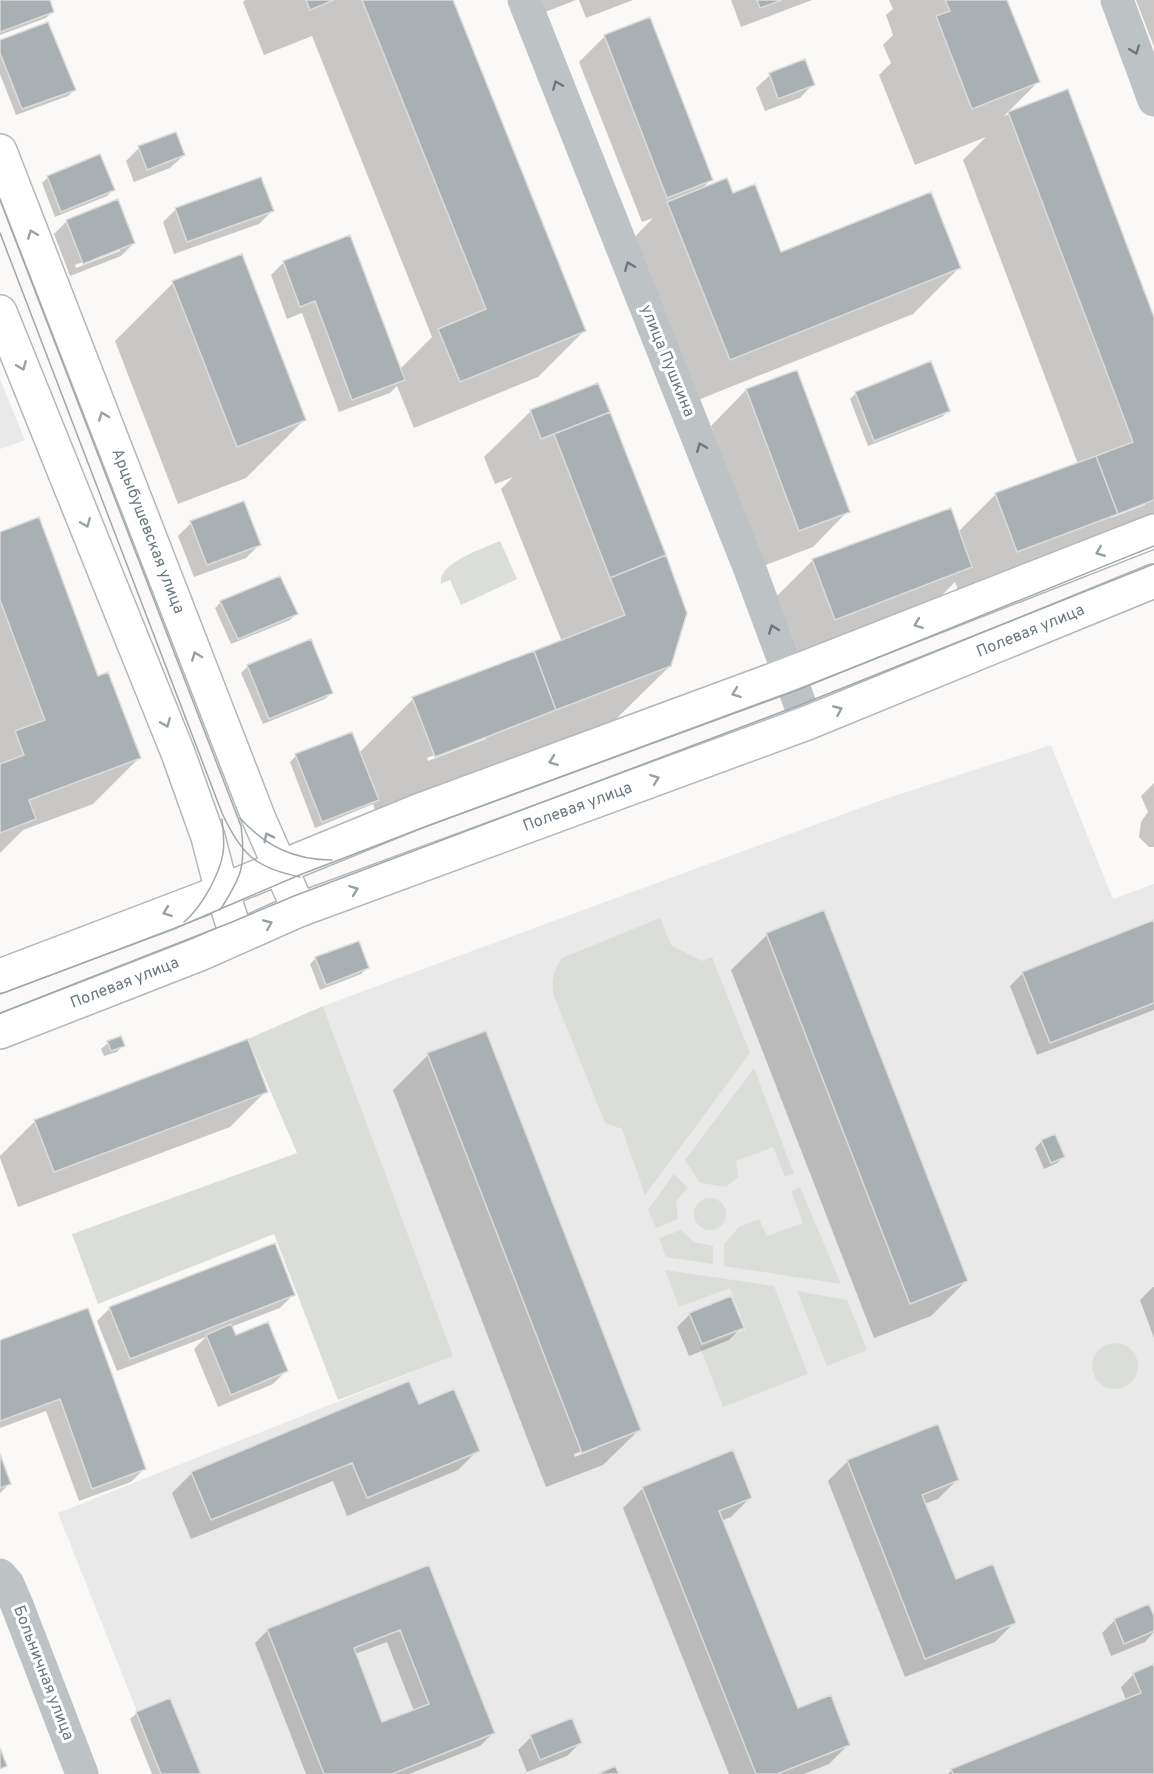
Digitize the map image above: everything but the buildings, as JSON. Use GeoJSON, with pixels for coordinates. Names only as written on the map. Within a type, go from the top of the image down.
{"type":"FeatureCollection","features":[{"type":"Feature","properties":{"kind":"main road","name":"Арцыбушевская улица"},"geometry":{"type":"LineString","coordinates":[[0,151],[259,819],[299,910]]}},
{"type":"Feature","properties":{"kind":"main road"},"geometry":{"type":"LineString","coordinates":[[0,312],[178,753],[208,837],[237,937]]}},
{"type":"Feature","properties":{"kind":"main road"},"geometry":{"type":"LineString","coordinates":[[0,976],[222,891],[418,811],[789,674],[1154,531]]}},
{"type":"Feature","properties":{"kind":"main road","name":"Полевая улица"},"geometry":{"type":"LineString","coordinates":[[0,1032],[200,954],[299,910],[807,723],[1154,581]]}},
{"type":"Feature","properties":{"kind":"street","name":"улица Пушкина"},"geometry":{"type":"LineString","coordinates":[[524,0],[807,723]]}},
{"type":"Feature","properties":{"kind":"street"},"geometry":{"type":"LineString","coordinates":[[1117,0],[1154,100]]}},
{"type":"Feature","properties":{"kind":"street","name":"Больничная улица"},"geometry":{"type":"LineString","coordinates":[[0,1575],[8,1584],[17,1605],[82,1774]]}},
{"type":"Feature","properties":{"kind":"shaded area"},"geometry":{"type":"Polygon","coordinates":[[[0,379],[25,440],[0,449],[0,379]]]}},
{"type":"Feature","properties":{"kind":"shaded area"},"geometry":{"type":"Polygon","coordinates":[[[500,541],[517,579],[461,605],[450,580],[441,584],[446,569],[463,557],[500,541]]]}},
{"type":"Feature","properties":{"kind":"shaded area"},"geometry":{"type":"Polygon","coordinates":[[[1051,745],[1113,899],[1154,884],[1154,1774],[162,1774],[58,1513],[452,1356],[323,1006],[882,800],[1051,745]]]}},
{"type":"Feature","properties":{"kind":"shaded area"},"geometry":{"type":"Polygon","coordinates":[[[660,918],[671,945],[702,961],[712,957],[750,1053],[645,1195],[622,1129],[605,1123],[553,994],[553,984],[555,971],[562,958],[660,918]]]}},
{"type":"Feature","properties":{"kind":"shaded area"},"geometry":{"type":"Polygon","coordinates":[[[323,1006],[453,1356],[338,1400],[274,1234],[98,1304],[72,1234],[297,1153],[248,1039],[323,1006]]]}},
{"type":"Feature","properties":{"kind":"shaded area"},"geometry":{"type":"Polygon","coordinates":[[[754,1068],[794,1174],[785,1177],[773,1147],[736,1161],[738,1177],[726,1187],[700,1183],[685,1160],[754,1068]]]}},
{"type":"Feature","properties":{"kind":"shaded area"},"geometry":{"type":"Polygon","coordinates":[[[674,1174],[688,1188],[676,1201],[678,1219],[656,1228],[648,1210],[674,1174]]]}},
{"type":"Feature","properties":{"kind":"shaded area"},"geometry":{"type":"Polygon","coordinates":[[[800,1187],[841,1284],[724,1266],[724,1244],[739,1227],[759,1219],[767,1236],[803,1223],[791,1191],[800,1187]]]}},
{"type":"Feature","properties":{"kind":"shaded area"},"geometry":{"type":"Polygon","coordinates":[[[710,1198],[721,1203],[726,1214],[721,1225],[710,1230],[699,1225],[694,1214],[699,1203],[710,1198]]]}},
{"type":"Feature","properties":{"kind":"shaded area"},"geometry":{"type":"Polygon","coordinates":[[[681,1230],[694,1242],[713,1246],[713,1264],[666,1257],[659,1238],[681,1230]]]}},
{"type":"Feature","properties":{"kind":"shaded area"},"geometry":{"type":"Polygon","coordinates":[[[665,1270],[774,1286],[808,1374],[723,1407],[700,1347],[746,1330],[730,1288],[679,1307],[665,1270]]]}},
{"type":"Feature","properties":{"kind":"shaded area"},"geometry":{"type":"Polygon","coordinates":[[[797,1291],[847,1300],[867,1350],[827,1366],[797,1291]]]}},
{"type":"Feature","properties":{"kind":"shaded area"},"geometry":{"type":"Polygon","coordinates":[[[1115,1343],[1131,1350],[1138,1366],[1131,1382],[1115,1389],[1099,1382],[1092,1366],[1099,1350],[1115,1343]]]}},
{"type":"Feature","properties":{"kind":"tram line"},"geometry":{"type":"LineString","coordinates":[[0,200],[241,826],[243,851],[241,870],[220,910]]}},
{"type":"Feature","properties":{"kind":"tram line"},"geometry":{"type":"LineString","coordinates":[[0,233],[222,813],[236,839],[251,857],[272,869],[300,877]]}},
{"type":"Feature","properties":{"kind":"tram line"},"geometry":{"type":"LineString","coordinates":[[0,994],[174,929],[297,876],[422,828],[795,691],[1154,546]]}},
{"type":"Feature","properties":{"kind":"tram line"},"geometry":{"type":"LineString","coordinates":[[0,1013],[294,896],[800,705],[1154,564]]}},
{"type":"Feature","properties":{"kind":"tram line"},"geometry":{"type":"LineString","coordinates":[[240,818],[270,844],[281,850],[305,857],[332,860]]}},
{"type":"Feature","properties":{"kind":"tram line"},"geometry":{"type":"LineString","coordinates":[[184,922],[203,900],[218,871],[224,849],[222,819]]}}]}
